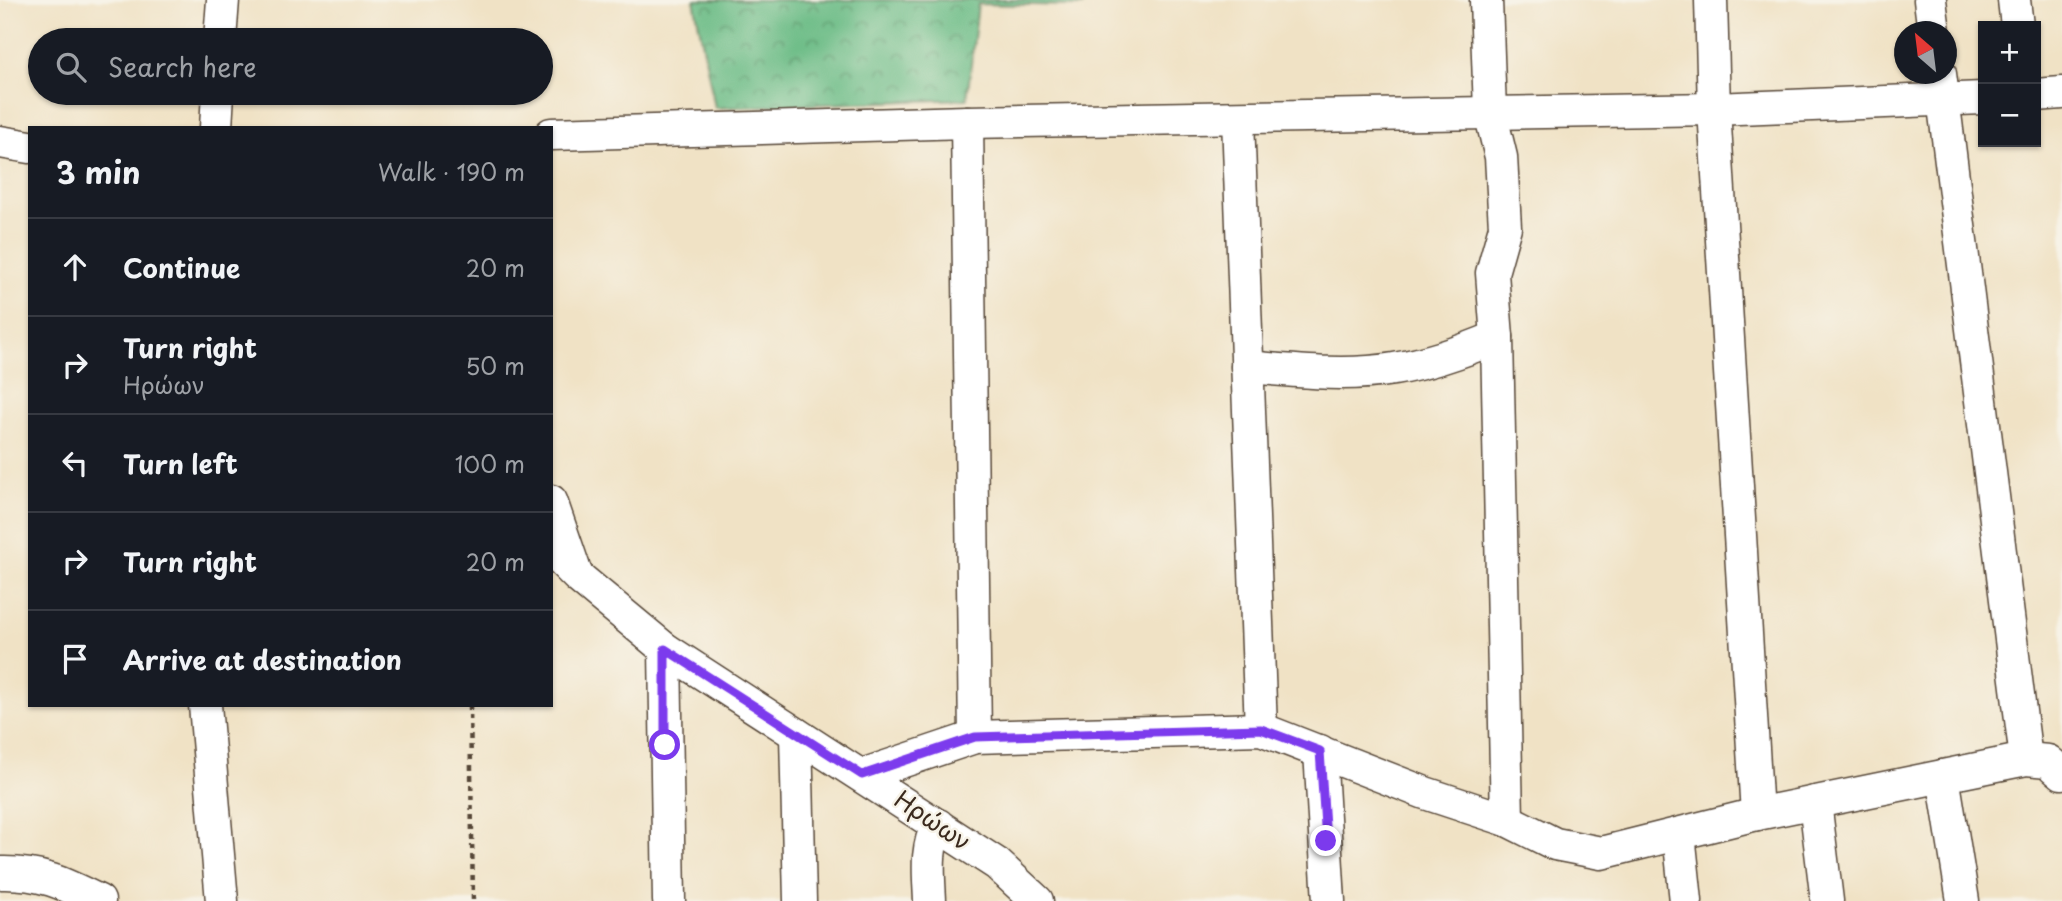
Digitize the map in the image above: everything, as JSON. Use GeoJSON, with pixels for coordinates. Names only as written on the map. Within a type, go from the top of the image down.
{"type":"FeatureCollection","features":[{"type":"Feature","properties":{"kind":"street"},"geometry":{"type":"LineString","coordinates":[[221,28],[223,0]]}},
{"type":"Feature","properties":{"kind":"street"},"geometry":{"type":"LineString","coordinates":[[1486,0],[1490,112],[1501,157],[1505,227],[1492,273],[1497,337],[1507,820]]}},
{"type":"Feature","properties":{"kind":"street"},"geometry":{"type":"LineString","coordinates":[[1711,0],[1714,109],[1757,814]]}},
{"type":"Feature","properties":{"kind":"street"},"geometry":{"type":"LineString","coordinates":[[1930,0],[1933,21]]}},
{"type":"Feature","properties":{"kind":"street"},"geometry":{"type":"LineString","coordinates":[[2014,0],[2016,21]]}},
{"type":"Feature","properties":{"kind":"street"},"geometry":{"type":"LineString","coordinates":[[1942,87],[2026,758]]}},
{"type":"Feature","properties":{"kind":"street"},"geometry":{"type":"LineString","coordinates":[[553,134],[967,121],[1714,109],[1942,87],[1978,97]]}},
{"type":"Feature","properties":{"kind":"street"},"geometry":{"type":"LineString","coordinates":[[2041,94],[2062,93]]}},
{"type":"Feature","properties":{"kind":"street"},"geometry":{"type":"LineString","coordinates":[[216,126],[217,105]]}},
{"type":"Feature","properties":{"kind":"street"},"geometry":{"type":"LineString","coordinates":[[1238,118],[1261,729]]}},
{"type":"Feature","properties":{"kind":"street"},"geometry":{"type":"LineString","coordinates":[[967,121],[975,737]]}},
{"type":"Feature","properties":{"kind":"street"},"geometry":{"type":"LineString","coordinates":[[0,142],[28,147]]}},
{"type":"Feature","properties":{"kind":"street"},"geometry":{"type":"LineString","coordinates":[[1247,367],[1350,372],[1392,369],[1432,361],[1497,337]]}},
{"type":"Feature","properties":{"kind":"street"},"geometry":{"type":"LineString","coordinates":[[553,507],[577,576]]}},
{"type":"Feature","properties":{"kind":"street","name":"Ηρώων"},"geometry":{"type":"LineString","coordinates":[[553,552],[577,576],[665,649],[996,864],[1037,901]]}},
{"type":"Feature","properties":{"kind":"street"},"geometry":{"type":"LineString","coordinates":[[665,649],[669,901]]}},
{"type":"Feature","properties":{"kind":"street"},"geometry":{"type":"LineString","coordinates":[[205,707],[222,901]]}},
{"type":"Feature","properties":{"kind":"street"},"geometry":{"type":"LineString","coordinates":[[862,775],[975,737],[1261,729],[1425,793],[1507,820],[1555,844],[1601,853],[1757,814],[2026,758],[2048,761],[2062,774]]}},
{"type":"Feature","properties":{"kind":"street"},"geometry":{"type":"LineString","coordinates":[[796,734],[800,901]]}},
{"type":"Feature","properties":{"kind":"street"},"geometry":{"type":"LineString","coordinates":[[1320,751],[1329,901]]}},
{"type":"Feature","properties":{"kind":"street"},"geometry":{"type":"LineString","coordinates":[[1943,776],[1963,901]]}},
{"type":"Feature","properties":{"kind":"street"},"geometry":{"type":"LineString","coordinates":[[1815,802],[1827,901]]}},
{"type":"Feature","properties":{"kind":"street"},"geometry":{"type":"LineString","coordinates":[[930,901],[929,856],[931,837],[938,825]]}},
{"type":"Feature","properties":{"kind":"street"},"geometry":{"type":"LineString","coordinates":[[1679,834],[1686,901]]}},
{"type":"Feature","properties":{"kind":"street"},"geometry":{"type":"LineString","coordinates":[[0,873],[21,873],[58,880],[99,901]]}},
{"type":"Feature","properties":{"kind":"path"},"geometry":{"type":"LineString","coordinates":[[470,707],[473,901]]}},
{"type":"Feature","properties":{"kind":"green space"},"geometry":{"type":"Polygon","coordinates":[[[694,0],[1096,0],[1081,6],[978,4],[967,99],[715,108],[694,0]]]}},
{"type":"Feature","properties":{"kind":"route"},"geometry":{"type":"LineString","coordinates":[[665,745],[665,649],[862,775],[975,737],[1261,729],[1320,751],[1326,841]]}}]}
